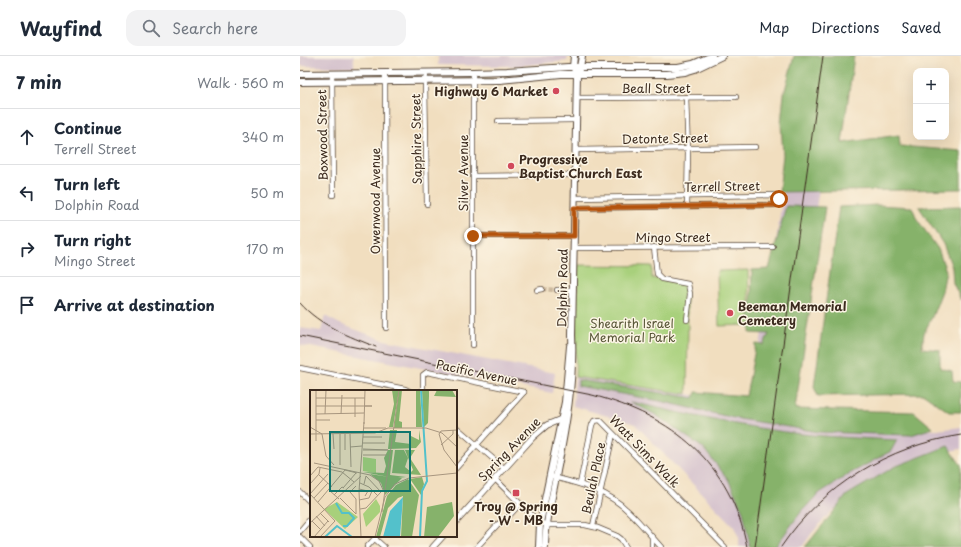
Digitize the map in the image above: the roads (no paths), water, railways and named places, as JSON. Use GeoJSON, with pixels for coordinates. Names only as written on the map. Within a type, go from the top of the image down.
{"type":"FeatureCollection","features":[{"type":"Feature","properties":{"kind":"main road"},"geometry":{"type":"LineString","coordinates":[[574,56],[573,67],[577,74]]}},
{"type":"Feature","properties":{"kind":"main road","name":"Dolphin Road"},"geometry":{"type":"LineString","coordinates":[[564,418],[571,393],[573,363],[572,334],[576,98],[577,74],[582,56]]}},
{"type":"Feature","properties":{"kind":"main road"},"geometry":{"type":"LineString","coordinates":[[300,82],[385,74],[507,71],[573,67],[678,67],[693,64],[712,56]]}},
{"type":"Feature","properties":{"kind":"main road"},"geometry":{"type":"LineString","coordinates":[[300,74],[332,78],[385,81],[473,81],[507,80],[551,74],[676,73],[695,69],[722,56]]}},
{"type":"Feature","properties":{"kind":"main road"},"geometry":{"type":"LineString","coordinates":[[507,71],[507,80]]}},
{"type":"Feature","properties":{"kind":"main road"},"geometry":{"type":"LineString","coordinates":[[539,547],[540,523],[549,477],[564,418]]}},
{"type":"Feature","properties":{"kind":"main road"},"geometry":{"type":"LineString","coordinates":[[545,547],[547,524],[556,478],[564,418]]}},
{"type":"Feature","properties":{"kind":"street","name":"Silver Avenue"},"geometry":{"type":"LineString","coordinates":[[473,72],[473,345]]}},
{"type":"Feature","properties":{"kind":"street","name":"Sapphire Street"},"geometry":{"type":"LineString","coordinates":[[426,73],[426,204]]}},
{"type":"Feature","properties":{"kind":"street","name":"Owenwood Avenue"},"geometry":{"type":"LineString","coordinates":[[385,74],[386,328]]}},
{"type":"Feature","properties":{"kind":"street","name":"Boxwood Street"},"geometry":{"type":"LineString","coordinates":[[332,78],[333,195]]}},
{"type":"Feature","properties":{"kind":"street"},"geometry":{"type":"LineString","coordinates":[[686,97],[688,148],[687,206]]}},
{"type":"Feature","properties":{"kind":"street","name":"Beall Street"},"geometry":{"type":"LineString","coordinates":[[576,98],[736,97]]}},
{"type":"Feature","properties":{"kind":"street"},"geometry":{"type":"LineString","coordinates":[[498,121],[576,120]]}},
{"type":"Feature","properties":{"kind":"street","name":"Detonte Street"},"geometry":{"type":"LineString","coordinates":[[576,150],[755,147]]}},
{"type":"Feature","properties":{"kind":"street"},"geometry":{"type":"LineString","coordinates":[[473,176],[575,175]]}},
{"type":"Feature","properties":{"kind":"street","name":"Terrell Street"},"geometry":{"type":"LineString","coordinates":[[574,198],[775,195],[778,197],[779,201],[775,205],[574,208]]}},
{"type":"Feature","properties":{"kind":"street"},"geometry":{"type":"LineString","coordinates":[[473,236],[574,236]]}},
{"type":"Feature","properties":{"kind":"street"},"geometry":{"type":"LineString","coordinates":[[654,247],[656,274],[662,279],[688,284],[690,294],[687,320]]}},
{"type":"Feature","properties":{"kind":"street","name":"Mingo Street"},"geometry":{"type":"LineString","coordinates":[[574,248],[773,247]]}},
{"type":"Feature","properties":{"kind":"street"},"geometry":{"type":"LineString","coordinates":[[557,290],[573,290]]}},
{"type":"Feature","properties":{"kind":"street"},"geometry":{"type":"LineString","coordinates":[[300,368],[407,390]]}},
{"type":"Feature","properties":{"kind":"street","name":"Pacific Avenue"},"geometry":{"type":"LineString","coordinates":[[423,390],[423,375],[427,372],[524,392],[477,444]]}},
{"type":"Feature","properties":{"kind":"street","name":"Spring Avenue"},"geometry":{"type":"LineString","coordinates":[[457,521],[532,438],[547,425],[564,418]]}},
{"type":"Feature","properties":{"kind":"street","name":"Watt Sims Walk"},"geometry":{"type":"LineString","coordinates":[[580,484],[593,422],[600,420],[725,547]]}},
{"type":"Feature","properties":{"kind":"street"},"geometry":{"type":"LineString","coordinates":[[457,428],[505,469]]}},
{"type":"Feature","properties":{"kind":"street","name":"Beulah Place"},"geometry":{"type":"LineString","coordinates":[[593,526],[613,434]]}},
{"type":"Feature","properties":{"kind":"street"},"geometry":{"type":"LineString","coordinates":[[457,467],[477,444]]}},
{"type":"Feature","properties":{"kind":"street"},"geometry":{"type":"LineString","coordinates":[[549,477],[580,484],[601,491],[627,509],[652,538],[662,547]]}},
{"type":"Feature","properties":{"kind":"street"},"geometry":{"type":"LineString","coordinates":[[495,479],[540,523],[593,526],[613,533],[621,539],[626,547]]}},
{"type":"Feature","properties":{"kind":"street"},"geometry":{"type":"LineString","coordinates":[[300,492],[310,502]]}},
{"type":"Feature","properties":{"kind":"street"},"geometry":{"type":"LineString","coordinates":[[477,547],[498,524],[507,518],[520,504]]}},
{"type":"Feature","properties":{"kind":"street"},"geometry":{"type":"LineString","coordinates":[[300,530],[310,519]]}},
{"type":"Feature","properties":{"kind":"street"},"geometry":{"type":"LineString","coordinates":[[300,537],[310,547]]}},
{"type":"Feature","properties":{"kind":"street"},"geometry":{"type":"LineString","coordinates":[[367,547],[376,537],[384,547]]}},
{"type":"Feature","properties":{"kind":"street"},"geometry":{"type":"LineString","coordinates":[[432,547],[440,537]]}},
{"type":"Feature","properties":{"kind":"street"},"geometry":{"type":"LineString","coordinates":[[652,538],[652,547]]}},
{"type":"Feature","properties":{"kind":"tunnel"},"geometry":{"type":"LineString","coordinates":[[542,289],[557,290]]}},
{"type":"Feature","properties":{"kind":"railway"},"geometry":{"type":"LineString","coordinates":[[755,547],[823,56]]}},
{"type":"Feature","properties":{"kind":"railway"},"geometry":{"type":"LineString","coordinates":[[300,303],[317,318],[335,330],[376,347]]}},
{"type":"Feature","properties":{"kind":"railway"},"geometry":{"type":"LineString","coordinates":[[300,336],[592,395],[621,404],[648,416],[672,430],[694,447],[712,468],[727,491],[739,517],[747,547]]}},
{"type":"Feature","properties":{"kind":"railway"},"geometry":{"type":"LineString","coordinates":[[781,547],[816,505],[859,472],[883,459],[908,449],[934,440],[961,435]]}},
{"type":"Feature","properties":{"kind":"place","name":"Highway 6 Market"},"geometry":{"type":"Point","coordinates":[556,91]}},
{"type":"Feature","properties":{"kind":"place","name":"Progressive Baptist Church East"},"geometry":{"type":"Point","coordinates":[511,166]}},
{"type":"Feature","properties":{"kind":"place","name":"Beeman Memorial Cemetery"},"geometry":{"type":"Point","coordinates":[730,313]}},
{"type":"Feature","properties":{"kind":"place","name":"Troy @ Spring - W - MB"},"geometry":{"type":"Point","coordinates":[516,493]}},
{"type":"Feature","properties":{"kind":"park label","name":"Shearith Israel Memorial Park"},"geometry":{"type":"Point","coordinates":[632,330]}}]}
